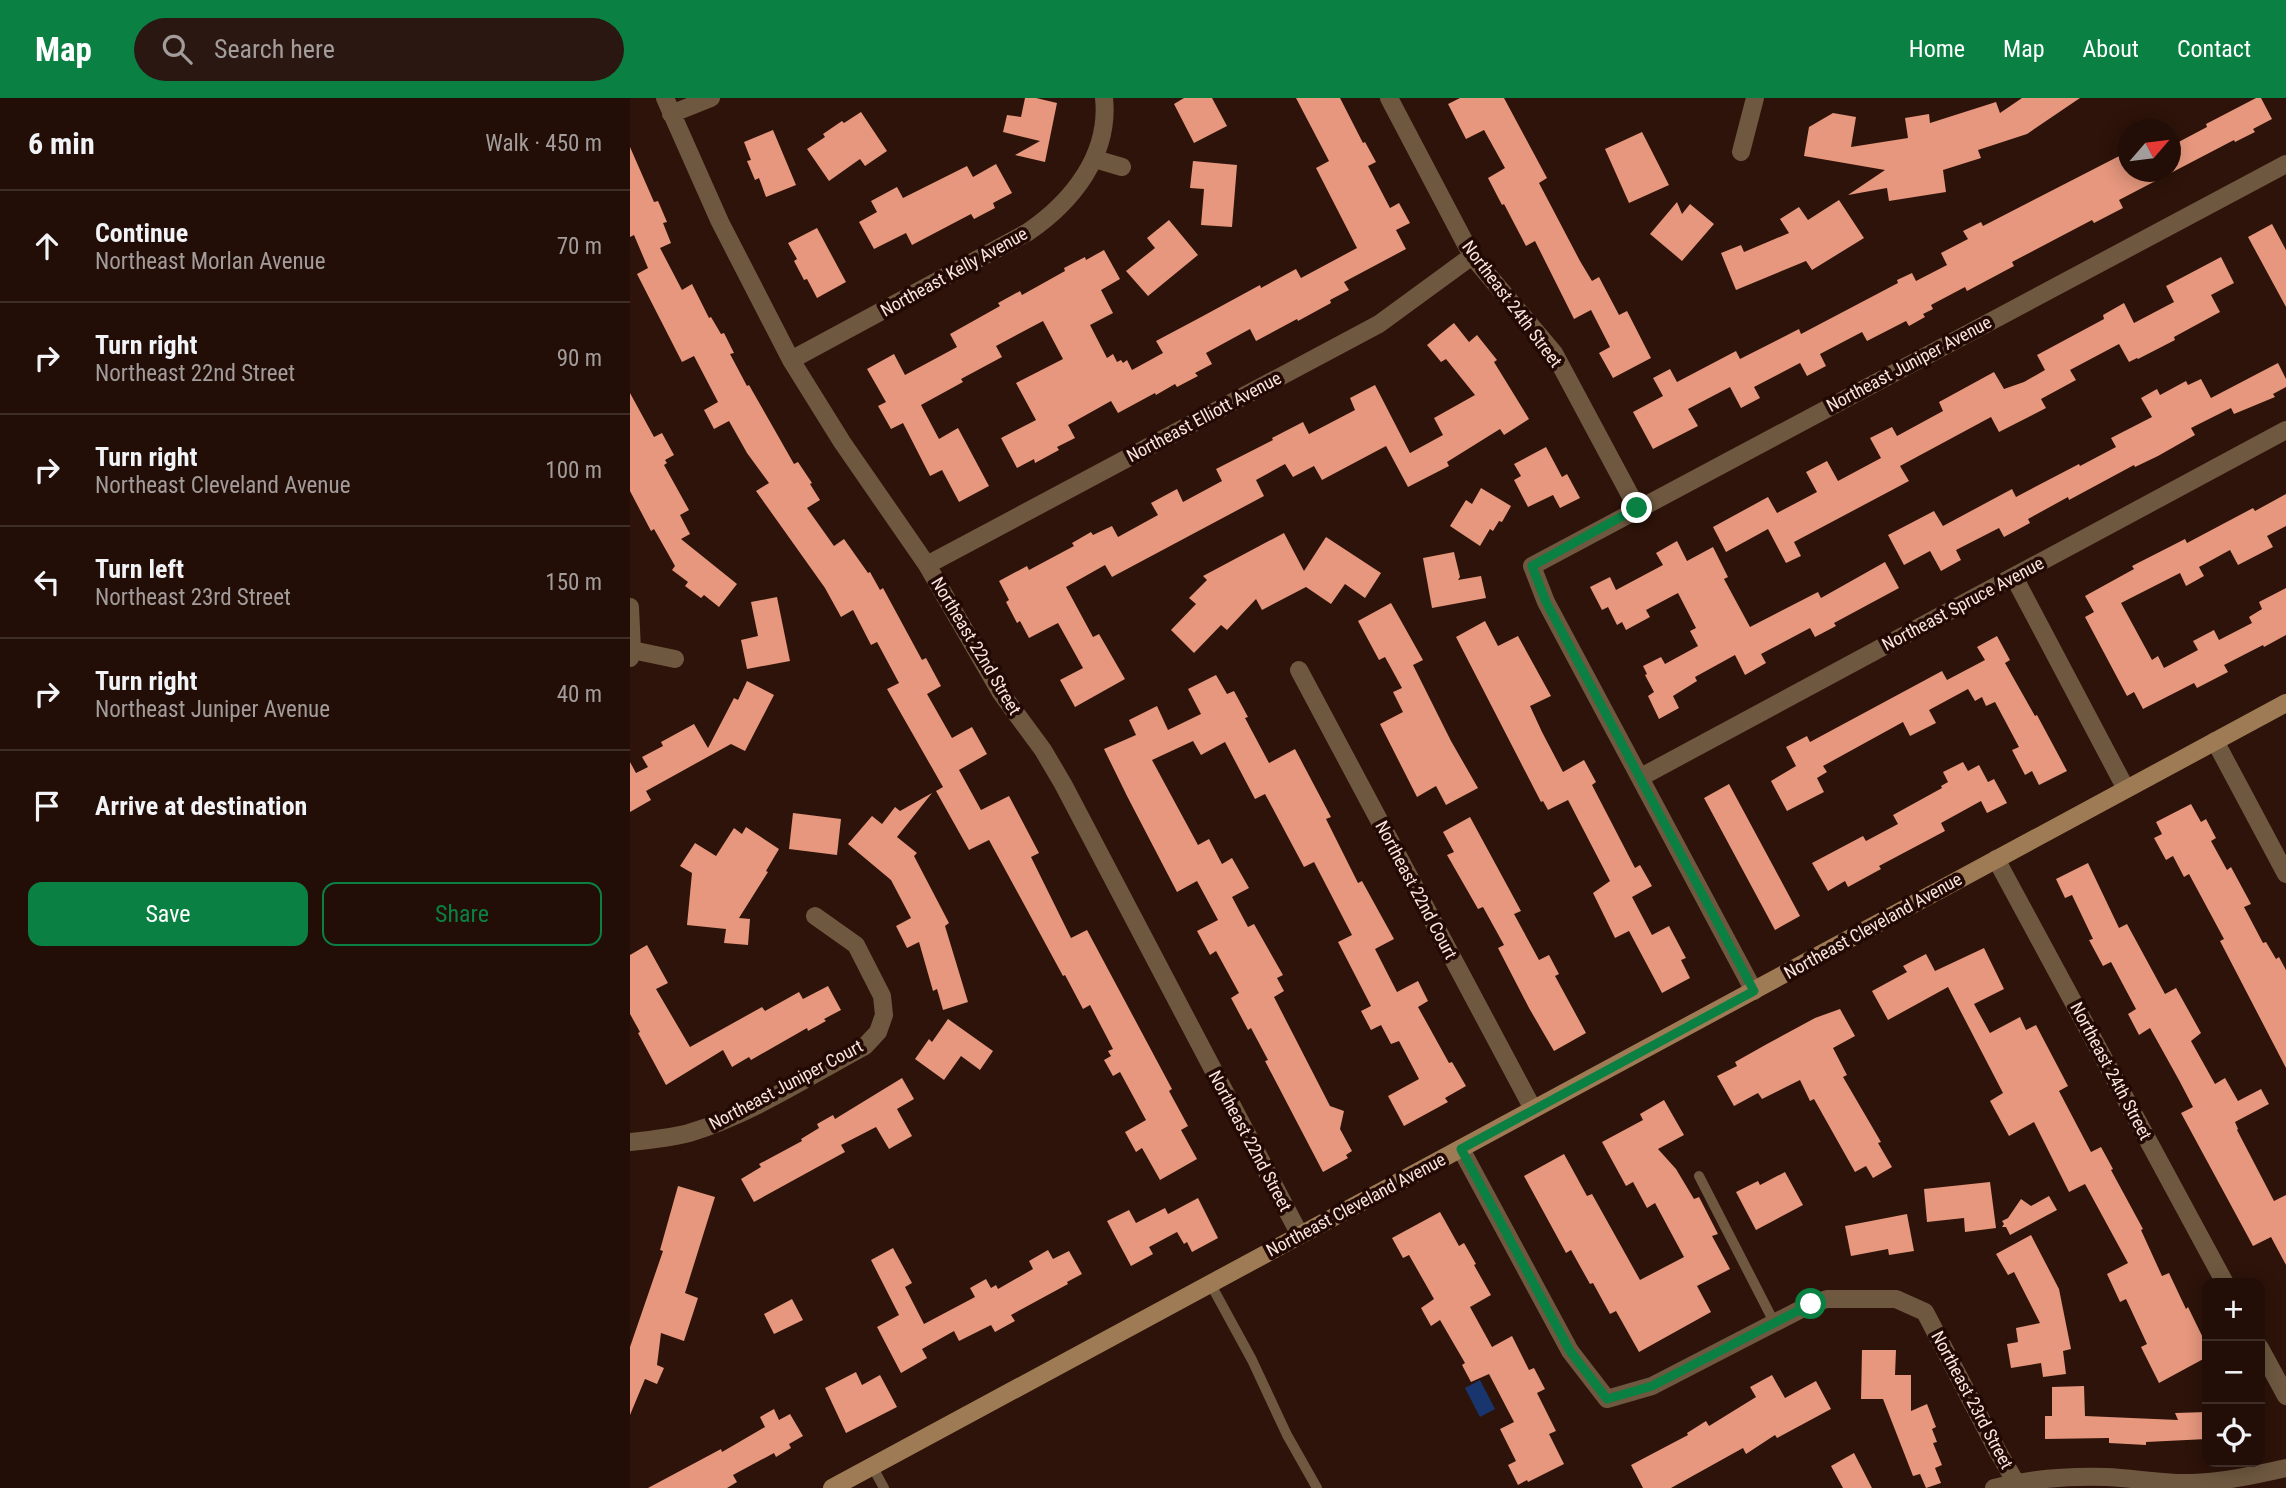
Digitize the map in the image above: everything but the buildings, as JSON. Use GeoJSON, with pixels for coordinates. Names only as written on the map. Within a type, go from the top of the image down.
{"type":"FeatureCollection","features":[{"type":"Feature","properties":{"kind":"street"},"geometry":{"type":"LineString","coordinates":[[668,106],[711,98]]}},
{"type":"Feature","properties":{"kind":"street"},"geometry":{"type":"LineString","coordinates":[[1104,98],[1103,129],[1095,159],[1122,167]]}},
{"type":"Feature","properties":{"kind":"street","name":"Northeast 24th Street"},"geometry":{"type":"LineString","coordinates":[[1389,98],[1472,256],[1553,353],[1637,508]]}},
{"type":"Feature","properties":{"kind":"street"},"geometry":{"type":"LineString","coordinates":[[1741,152],[1755,98]]}},
{"type":"Feature","properties":{"kind":"street","name":"Northeast 22nd Street"},"geometry":{"type":"LineString","coordinates":[[668,106],[720,222],[791,360],[842,442],[927,565],[1001,693],[1043,750],[1063,784],[1300,1235]]}},
{"type":"Feature","properties":{"kind":"street","name":"Northeast Kelly Avenue"},"geometry":{"type":"LineString","coordinates":[[791,360],[1028,232],[1050,217],[1070,196],[1095,159]]}},
{"type":"Feature","properties":{"kind":"street","name":"Northeast Juniper Avenue"},"geometry":{"type":"LineString","coordinates":[[1641,777],[1546,602],[1532,566],[2286,164]]}},
{"type":"Feature","properties":{"kind":"street","name":"Northeast Elliott Avenue"},"geometry":{"type":"LineString","coordinates":[[927,565],[1378,324],[1472,256]]}},
{"type":"Feature","properties":{"kind":"street","name":"Northeast Spruce Avenue"},"geometry":{"type":"LineString","coordinates":[[1641,777],[2286,430]]}},
{"type":"Feature","properties":{"kind":"street"},"geometry":{"type":"LineString","coordinates":[[2014,577],[2126,789]]}},
{"type":"Feature","properties":{"kind":"street"},"geometry":{"type":"LineString","coordinates":[[630,607],[631,654],[674,659]]}},
{"type":"Feature","properties":{"kind":"street","name":"Northeast 22nd Court"},"geometry":{"type":"LineString","coordinates":[[1300,670],[1533,1109]]}},
{"type":"Feature","properties":{"kind":"street","name":"Northeast Cleveland Avenue"},"geometry":{"type":"LineString","coordinates":[[832,1488],[2286,703]]}},
{"type":"Feature","properties":{"kind":"street"},"geometry":{"type":"LineString","coordinates":[[2215,741],[2286,872]]}},
{"type":"Feature","properties":{"kind":"street"},"geometry":{"type":"LineString","coordinates":[[1641,777],[1754,991]]}},
{"type":"Feature","properties":{"kind":"street","name":"Northeast 24th Street"},"geometry":{"type":"LineString","coordinates":[[1996,859],[2222,1278]]}},
{"type":"Feature","properties":{"kind":"street","name":"Northeast Juniper Court"},"geometry":{"type":"LineString","coordinates":[[630,1142],[687,1133],[741,1113],[865,1046],[878,1032],[884,1015],[882,996],[856,946],[815,916]]}},
{"type":"Feature","properties":{"kind":"street"},"geometry":{"type":"LineString","coordinates":[[1461,1149],[1570,1351],[1607,1399],[1652,1386],[1774,1322]]}},
{"type":"Feature","properties":{"kind":"street","name":"Northeast 23rd Street"},"geometry":{"type":"LineString","coordinates":[[1774,1322],[1827,1299],[1896,1299],[1925,1312],[2017,1485]]}},
{"type":"Feature","properties":{"kind":"street"},"geometry":{"type":"LineString","coordinates":[[2265,1357],[2286,1396]]}},
{"type":"Feature","properties":{"kind":"street"},"geometry":{"type":"LineString","coordinates":[[1994,1488],[2104,1477],[2190,1483],[2286,1468]]}},
{"type":"Feature","properties":{"kind":"lane"},"geometry":{"type":"LineString","coordinates":[[1699,1176],[1774,1322]]}},
{"type":"Feature","properties":{"kind":"lane"},"geometry":{"type":"LineString","coordinates":[[1210,1283],[1317,1488]]}},
{"type":"Feature","properties":{"kind":"lane"},"geometry":{"type":"LineString","coordinates":[[872,1466],[884,1488]]}},
{"type":"Feature","properties":{"kind":"water"},"geometry":{"type":"Polygon","coordinates":[[[1480,1380],[1495,1409],[1480,1417],[1465,1388],[1480,1380]]]}},
{"type":"Feature","properties":{"kind":"route"},"geometry":{"type":"LineString","coordinates":[[1637,508],[1532,566],[1546,602],[1754,991],[1461,1149],[1570,1351],[1607,1399],[1652,1386],[1811,1304]]}}]}
